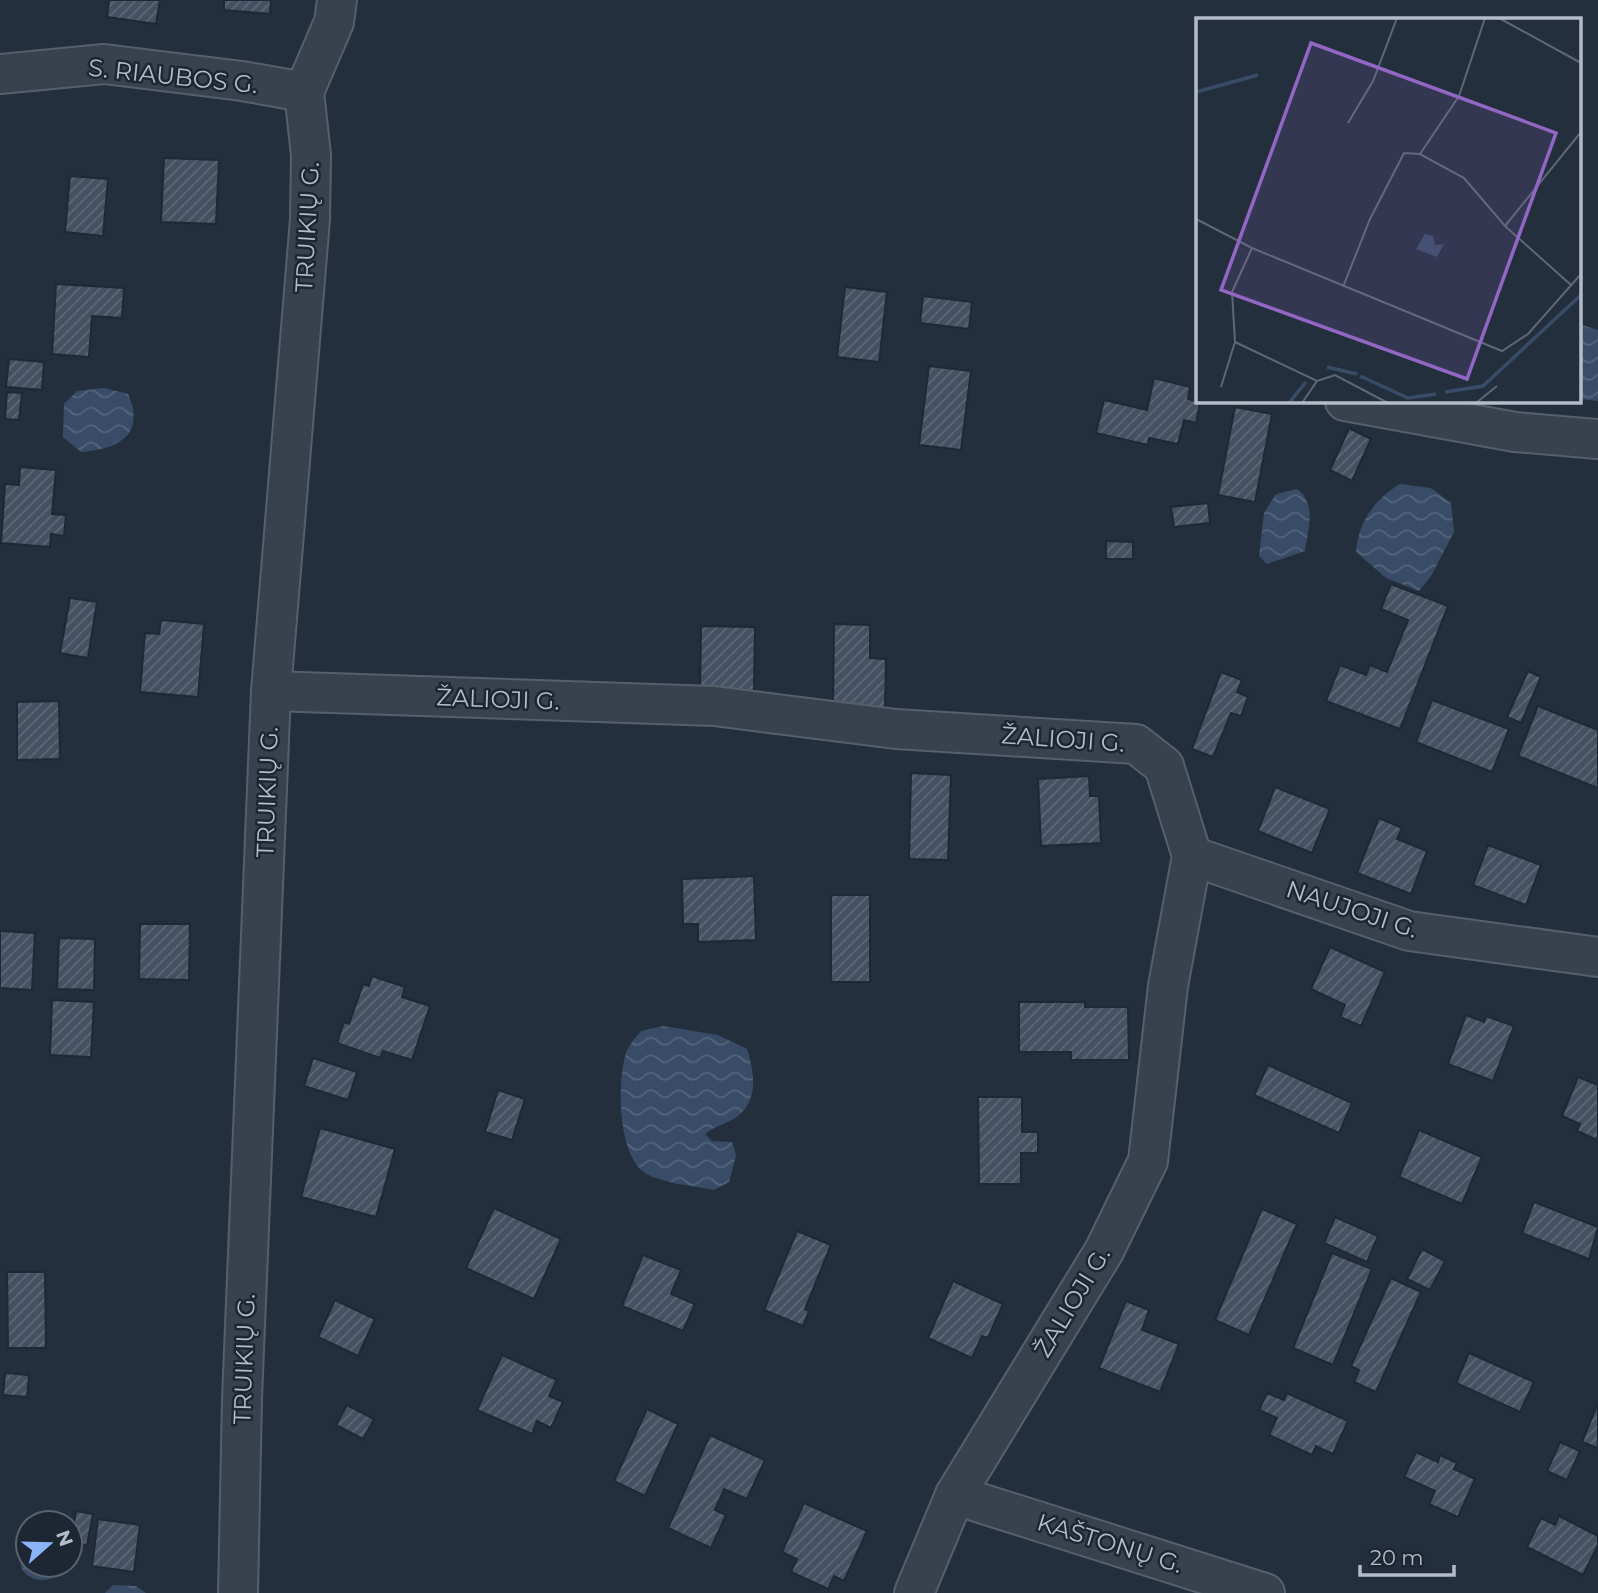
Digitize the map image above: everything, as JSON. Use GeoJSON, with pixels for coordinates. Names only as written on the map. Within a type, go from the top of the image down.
{"type":"FeatureCollection","features":[{"type":"Feature","properties":{"kind":"street","name":"TRUIKIŲ G."},"geometry":{"type":"LineString","coordinates":[[238,1593],[242,1399],[271,691],[310,219],[311,155],[304,92],[334,22],[337,0]]}},
{"type":"Feature","properties":{"kind":"street","name":"S. RIAUBOS G."},"geometry":{"type":"LineString","coordinates":[[0,74],[104,64],[242,81],[304,92]]}},
{"type":"Feature","properties":{"kind":"street"},"geometry":{"type":"LineString","coordinates":[[1350,402],[1515,432],[1598,439]]}},
{"type":"Feature","properties":{"kind":"street","name":"ŽALIOJI G."},"geometry":{"type":"LineString","coordinates":[[271,691],[714,706],[896,729],[1136,744],[1164,766],[1192,856],[1168,986],[1148,1161],[1104,1251],[955,1495],[914,1593]]}},
{"type":"Feature","properties":{"kind":"street","name":"NAUJOJI G."},"geometry":{"type":"LineString","coordinates":[[1192,856],[1409,931],[1598,957]]}},
{"type":"Feature","properties":{"kind":"street","name":"KAŠTONŲ G."},"geometry":{"type":"LineString","coordinates":[[955,1495],[1265,1593]]}},
{"type":"Feature","properties":{"kind":"water"},"geometry":{"type":"Polygon","coordinates":[[[1580,324],[1598,330],[1598,401],[1580,399],[1580,324]]]}},
{"type":"Feature","properties":{"kind":"water"},"geometry":{"type":"Polygon","coordinates":[[[104,388],[128,394],[133,408],[131,430],[117,443],[81,452],[63,437],[64,404],[77,391],[104,388]]]}},
{"type":"Feature","properties":{"kind":"water"},"geometry":{"type":"Polygon","coordinates":[[[1400,484],[1431,488],[1451,503],[1454,532],[1431,576],[1419,591],[1386,578],[1356,552],[1360,531],[1369,512],[1400,484]]]}},
{"type":"Feature","properties":{"kind":"water"},"geometry":{"type":"Polygon","coordinates":[[[1297,489],[1309,509],[1305,551],[1267,564],[1259,556],[1264,513],[1276,494],[1297,489]]]}},
{"type":"Feature","properties":{"kind":"water"},"geometry":{"type":"Polygon","coordinates":[[[663,1026],[718,1035],[747,1049],[753,1076],[750,1101],[735,1118],[705,1134],[712,1141],[732,1142],[736,1155],[729,1182],[714,1190],[666,1181],[647,1174],[633,1160],[628,1147],[621,1097],[626,1053],[641,1031],[663,1026]]]}},
{"type":"Feature","properties":{"kind":"water"},"geometry":{"type":"Polygon","coordinates":[[[113,1585],[136,1586],[146,1593],[105,1593],[113,1585]]]}},
{"type":"Feature","properties":{"kind":"building"},"geometry":{"type":"Polygon","coordinates":[[[109,0],[160,0],[156,24],[107,17],[109,0]]]}},
{"type":"Feature","properties":{"kind":"building"},"geometry":{"type":"Polygon","coordinates":[[[224,0],[271,0],[270,14],[224,10],[224,0]]]}},
{"type":"Feature","properties":{"kind":"building"},"geometry":{"type":"Polygon","coordinates":[[[164,158],[219,160],[216,224],[161,222],[164,158]]]}},
{"type":"Feature","properties":{"kind":"building"},"geometry":{"type":"Polygon","coordinates":[[[70,176],[108,179],[103,236],[65,232],[70,176]]]}},
{"type":"Feature","properties":{"kind":"building"},"geometry":{"type":"Polygon","coordinates":[[[56,284],[124,288],[122,318],[92,316],[89,357],[52,354],[56,284]]]}},
{"type":"Feature","properties":{"kind":"building"},"geometry":{"type":"Polygon","coordinates":[[[845,287],[887,292],[879,362],[837,357],[845,287]]]}},
{"type":"Feature","properties":{"kind":"building"},"geometry":{"type":"Polygon","coordinates":[[[923,296],[972,302],[969,329],[920,323],[923,296]]]}},
{"type":"Feature","properties":{"kind":"building"},"geometry":{"type":"Polygon","coordinates":[[[9,359],[44,362],[42,390],[6,387],[9,359]]]}},
{"type":"Feature","properties":{"kind":"building"},"geometry":{"type":"Polygon","coordinates":[[[929,366],[971,371],[961,450],[919,445],[929,366]]]}},
{"type":"Feature","properties":{"kind":"building"},"geometry":{"type":"Polygon","coordinates":[[[1154,378],[1190,387],[1188,399],[1200,402],[1196,423],[1184,420],[1178,444],[1149,438],[1148,445],[1096,433],[1104,400],[1147,410],[1154,378]]]}},
{"type":"Feature","properties":{"kind":"building"},"geometry":{"type":"Polygon","coordinates":[[[7,392],[22,393],[19,420],[5,419],[7,392]]]}},
{"type":"Feature","properties":{"kind":"building"},"geometry":{"type":"Polygon","coordinates":[[[1235,407],[1272,414],[1255,502],[1218,495],[1235,407]]]}},
{"type":"Feature","properties":{"kind":"building"},"geometry":{"type":"Polygon","coordinates":[[[1349,428],[1371,439],[1352,481],[1330,470],[1349,428]]]}},
{"type":"Feature","properties":{"kind":"building"},"geometry":{"type":"Polygon","coordinates":[[[20,467],[56,470],[52,514],[66,515],[64,536],[51,534],[50,547],[1,543],[5,484],[19,485],[20,467]]]}},
{"type":"Feature","properties":{"kind":"building"},"geometry":{"type":"Polygon","coordinates":[[[1208,503],[1210,523],[1174,527],[1171,507],[1208,503]]]}},
{"type":"Feature","properties":{"kind":"building"},"geometry":{"type":"Polygon","coordinates":[[[1106,541],[1133,542],[1133,559],[1106,559],[1106,541]]]}},
{"type":"Feature","properties":{"kind":"building"},"geometry":{"type":"Polygon","coordinates":[[[1391,584],[1448,606],[1400,729],[1326,701],[1340,665],[1366,675],[1370,665],[1387,672],[1408,620],[1381,609],[1391,584]]]}},
{"type":"Feature","properties":{"kind":"building"},"geometry":{"type":"Polygon","coordinates":[[[70,598],[97,602],[88,658],[60,653],[70,598]]]}},
{"type":"Feature","properties":{"kind":"building"},"geometry":{"type":"Polygon","coordinates":[[[161,620],[204,624],[198,697],[140,692],[145,633],[159,634],[161,620]]]}},
{"type":"Feature","properties":{"kind":"building"},"geometry":{"type":"Polygon","coordinates":[[[834,624],[870,625],[870,658],[886,659],[885,710],[833,709],[834,624]]]}},
{"type":"Feature","properties":{"kind":"building"},"geometry":{"type":"Polygon","coordinates":[[[701,626],[755,627],[754,691],[700,690],[701,626]]]}},
{"type":"Feature","properties":{"kind":"building"},"geometry":{"type":"Polygon","coordinates":[[[1528,671],[1541,677],[1521,723],[1507,717],[1528,671]]]}},
{"type":"Feature","properties":{"kind":"building"},"geometry":{"type":"Polygon","coordinates":[[[1221,672],[1242,680],[1237,692],[1248,697],[1241,716],[1231,713],[1213,757],[1192,749],[1221,672]]]}},
{"type":"Feature","properties":{"kind":"building"},"geometry":{"type":"Polygon","coordinates":[[[1432,700],[1509,729],[1492,772],[1416,742],[1432,700]]]}},
{"type":"Feature","properties":{"kind":"building"},"geometry":{"type":"Polygon","coordinates":[[[59,701],[60,759],[17,760],[17,702],[59,701]]]}},
{"type":"Feature","properties":{"kind":"building"},"geometry":{"type":"Polygon","coordinates":[[[1538,706],[1598,730],[1598,788],[1518,756],[1538,706]]]}},
{"type":"Feature","properties":{"kind":"building"},"geometry":{"type":"Polygon","coordinates":[[[911,773],[951,775],[948,860],[909,859],[911,773]]]}},
{"type":"Feature","properties":{"kind":"building"},"geometry":{"type":"Polygon","coordinates":[[[1089,776],[1090,796],[1099,796],[1101,843],[1041,846],[1038,779],[1089,776]]]}},
{"type":"Feature","properties":{"kind":"building"},"geometry":{"type":"Polygon","coordinates":[[[1275,787],[1330,809],[1312,853],[1258,831],[1275,787]]]}},
{"type":"Feature","properties":{"kind":"building"},"geometry":{"type":"Polygon","coordinates":[[[1379,818],[1402,828],[1397,839],[1427,851],[1411,894],[1357,873],[1379,818]]]}},
{"type":"Feature","properties":{"kind":"building"},"geometry":{"type":"Polygon","coordinates":[[[1488,845],[1541,865],[1526,905],[1473,885],[1488,845]]]}},
{"type":"Feature","properties":{"kind":"building"},"geometry":{"type":"Polygon","coordinates":[[[754,876],[756,940],[698,942],[698,924],[683,924],[682,879],[754,876]]]}},
{"type":"Feature","properties":{"kind":"building"},"geometry":{"type":"Polygon","coordinates":[[[831,895],[870,895],[870,982],[831,982],[831,895]]]}},
{"type":"Feature","properties":{"kind":"building"},"geometry":{"type":"Polygon","coordinates":[[[140,924],[190,924],[189,980],[139,979],[140,924]]]}},
{"type":"Feature","properties":{"kind":"building"},"geometry":{"type":"Polygon","coordinates":[[[0,931],[35,933],[32,990],[0,988],[0,931]]]}},
{"type":"Feature","properties":{"kind":"building"},"geometry":{"type":"Polygon","coordinates":[[[59,938],[95,939],[94,990],[57,989],[59,938]]]}},
{"type":"Feature","properties":{"kind":"building"},"geometry":{"type":"Polygon","coordinates":[[[1330,947],[1385,972],[1361,1026],[1340,1017],[1345,1005],[1311,989],[1330,947]]]}},
{"type":"Feature","properties":{"kind":"building"},"geometry":{"type":"Polygon","coordinates":[[[372,976],[405,987],[402,997],[430,1006],[412,1060],[383,1051],[380,1058],[337,1043],[344,1022],[349,1024],[363,984],[369,986],[372,976]]]}},
{"type":"Feature","properties":{"kind":"building"},"geometry":{"type":"Polygon","coordinates":[[[52,1000],[94,1002],[91,1057],[50,1055],[52,1000]]]}},
{"type":"Feature","properties":{"kind":"building"},"geometry":{"type":"Polygon","coordinates":[[[1019,1002],[1085,1002],[1085,1007],[1128,1007],[1129,1060],[1071,1060],[1071,1052],[1019,1052],[1019,1002]]]}},
{"type":"Feature","properties":{"kind":"building"},"geometry":{"type":"Polygon","coordinates":[[[1466,1015],[1484,1022],[1486,1016],[1514,1026],[1493,1081],[1448,1064],[1466,1015]]]}},
{"type":"Feature","properties":{"kind":"building"},"geometry":{"type":"Polygon","coordinates":[[[313,1058],[357,1072],[348,1100],[304,1086],[313,1058]]]}},
{"type":"Feature","properties":{"kind":"building"},"geometry":{"type":"Polygon","coordinates":[[[1268,1065],[1352,1103],[1339,1133],[1254,1095],[1268,1065]]]}},
{"type":"Feature","properties":{"kind":"building"},"geometry":{"type":"Polygon","coordinates":[[[1578,1077],[1598,1085],[1598,1140],[1577,1131],[1580,1124],[1562,1116],[1578,1077]]]}},
{"type":"Feature","properties":{"kind":"building"},"geometry":{"type":"Polygon","coordinates":[[[498,1090],[525,1099],[512,1140],[485,1132],[498,1090]]]}},
{"type":"Feature","properties":{"kind":"building"},"geometry":{"type":"Polygon","coordinates":[[[978,1097],[1022,1097],[1022,1132],[1038,1132],[1038,1153],[1021,1153],[1021,1184],[979,1184],[978,1097]]]}},
{"type":"Feature","properties":{"kind":"building"},"geometry":{"type":"Polygon","coordinates":[[[320,1128],[395,1149],[376,1217],[301,1197],[320,1128]]]}},
{"type":"Feature","properties":{"kind":"building"},"geometry":{"type":"Polygon","coordinates":[[[1419,1130],[1482,1157],[1462,1204],[1399,1177],[1419,1130]]]}},
{"type":"Feature","properties":{"kind":"building"},"geometry":{"type":"Polygon","coordinates":[[[1534,1202],[1598,1227],[1589,1259],[1522,1233],[1534,1202]]]}},
{"type":"Feature","properties":{"kind":"building"},"geometry":{"type":"Polygon","coordinates":[[[494,1208],[561,1239],[534,1299],[466,1268],[494,1208]]]}},
{"type":"Feature","properties":{"kind":"building"},"geometry":{"type":"Polygon","coordinates":[[[1262,1209],[1297,1224],[1249,1335],[1215,1320],[1262,1209]]]}},
{"type":"Feature","properties":{"kind":"building"},"geometry":{"type":"Polygon","coordinates":[[[1335,1217],[1378,1236],[1367,1262],[1324,1243],[1335,1217]]]}},
{"type":"Feature","properties":{"kind":"building"},"geometry":{"type":"Polygon","coordinates":[[[797,1231],[831,1245],[805,1309],[809,1311],[803,1326],[764,1310],[797,1231]]]}},
{"type":"Feature","properties":{"kind":"building"},"geometry":{"type":"Polygon","coordinates":[[[1422,1249],[1445,1261],[1430,1290],[1407,1279],[1422,1249]]]}},
{"type":"Feature","properties":{"kind":"building"},"geometry":{"type":"Polygon","coordinates":[[[1332,1253],[1372,1269],[1333,1365],[1293,1348],[1332,1253]]]}},
{"type":"Feature","properties":{"kind":"building"},"geometry":{"type":"Polygon","coordinates":[[[643,1255],[681,1270],[671,1294],[695,1304],[683,1331],[622,1306],[643,1255]]]}},
{"type":"Feature","properties":{"kind":"building"},"geometry":{"type":"Polygon","coordinates":[[[7,1272],[45,1272],[46,1348],[8,1348],[7,1272]]]}},
{"type":"Feature","properties":{"kind":"building"},"geometry":{"type":"Polygon","coordinates":[[[1391,1278],[1421,1292],[1376,1392],[1354,1382],[1359,1370],[1351,1366],[1391,1278]]]}},
{"type":"Feature","properties":{"kind":"building"},"geometry":{"type":"Polygon","coordinates":[[[953,1281],[1003,1304],[988,1338],[982,1336],[972,1358],[928,1338],[953,1281]]]}},
{"type":"Feature","properties":{"kind":"building"},"geometry":{"type":"Polygon","coordinates":[[[335,1300],[375,1319],[358,1356],[318,1337],[335,1300]]]}},
{"type":"Feature","properties":{"kind":"building"},"geometry":{"type":"Polygon","coordinates":[[[1126,1301],[1149,1310],[1142,1330],[1179,1344],[1160,1392],[1099,1368],[1126,1301]]]}},
{"type":"Feature","properties":{"kind":"building"},"geometry":{"type":"Polygon","coordinates":[[[1469,1353],[1534,1382],[1520,1412],[1456,1383],[1469,1353]]]}},
{"type":"Feature","properties":{"kind":"building"},"geometry":{"type":"Polygon","coordinates":[[[502,1355],[557,1380],[549,1396],[563,1402],[551,1428],[537,1421],[532,1434],[477,1410],[502,1355]]]}},
{"type":"Feature","properties":{"kind":"building"},"geometry":{"type":"Polygon","coordinates":[[[5,1373],[29,1375],[27,1397],[3,1395],[5,1373]]]}},
{"type":"Feature","properties":{"kind":"building"},"geometry":{"type":"Polygon","coordinates":[[[1267,1393],[1284,1400],[1287,1393],[1348,1421],[1333,1454],[1316,1446],[1312,1455],[1269,1435],[1277,1418],[1259,1410],[1267,1393]]]}},
{"type":"Feature","properties":{"kind":"building"},"geometry":{"type":"Polygon","coordinates":[[[347,1405],[374,1419],[363,1439],[336,1425],[347,1405]]]}},
{"type":"Feature","properties":{"kind":"building"},"geometry":{"type":"Polygon","coordinates":[[[1598,1406],[1598,1448],[1582,1442],[1598,1406]]]}},
{"type":"Feature","properties":{"kind":"building"},"geometry":{"type":"Polygon","coordinates":[[[647,1409],[678,1424],[645,1496],[614,1481],[647,1409]]]}},
{"type":"Feature","properties":{"kind":"building"},"geometry":{"type":"Polygon","coordinates":[[[710,1435],[765,1460],[747,1499],[724,1489],[715,1510],[726,1515],[711,1548],[668,1528],[710,1435]]]}},
{"type":"Feature","properties":{"kind":"building"},"geometry":{"type":"Polygon","coordinates":[[[1560,1442],[1580,1451],[1567,1480],[1547,1471],[1560,1442]]]}},
{"type":"Feature","properties":{"kind":"building"},"geometry":{"type":"Polygon","coordinates":[[[1416,1452],[1438,1462],[1440,1455],[1457,1463],[1454,1469],[1475,1479],[1458,1517],[1429,1504],[1435,1491],[1404,1477],[1416,1452]]]}},
{"type":"Feature","properties":{"kind":"building"},"geometry":{"type":"Polygon","coordinates":[[[804,1503],[867,1531],[844,1581],[834,1576],[828,1589],[791,1572],[797,1559],[782,1552],[804,1503]]]}},
{"type":"Feature","properties":{"kind":"building"},"geometry":{"type":"Polygon","coordinates":[[[84,1512],[93,1514],[87,1545],[84,1545],[84,1512]]]}},
{"type":"Feature","properties":{"kind":"building"},"geometry":{"type":"Polygon","coordinates":[[[1559,1516],[1598,1536],[1598,1545],[1583,1575],[1527,1547],[1541,1518],[1555,1525],[1559,1516]]]}},
{"type":"Feature","properties":{"kind":"building"},"geometry":{"type":"Polygon","coordinates":[[[98,1519],[140,1525],[134,1572],[92,1566],[98,1519]]]}}]}
